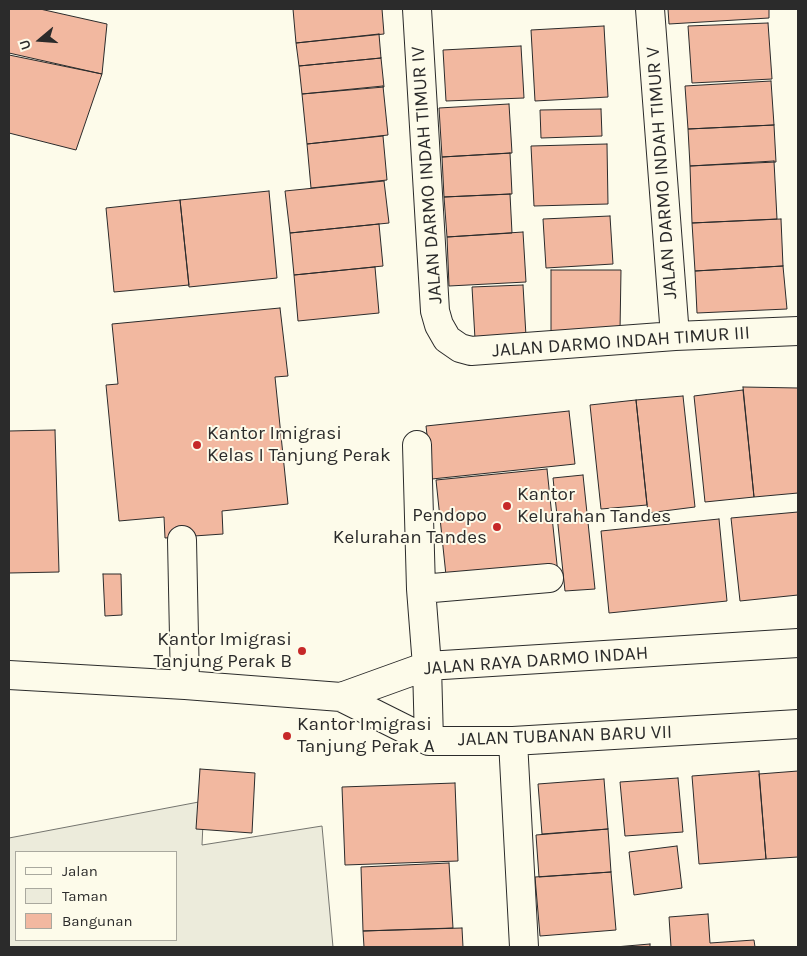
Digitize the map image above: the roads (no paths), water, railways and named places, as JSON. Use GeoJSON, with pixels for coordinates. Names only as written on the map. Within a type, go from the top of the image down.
{"type":"FeatureCollection","features":[{"type":"Feature","properties":{"kind":"street","name":"JALAN DARMO INDAH TIMUR IV"},"geometry":{"type":"LineString","coordinates":[[417,9],[435,311],[438,325],[448,339]]}},
{"type":"Feature","properties":{"kind":"street","name":"JALAN DARMO INDAH TIMUR V"},"geometry":{"type":"LineString","coordinates":[[650,9],[675,336]]}},
{"type":"Feature","properties":{"kind":"street","name":"JALAN DARMO INDAH TIMUR III"},"geometry":{"type":"LineString","coordinates":[[448,339],[460,348],[471,351],[675,336],[798,331]]}},
{"type":"Feature","properties":{"kind":"street"},"geometry":{"type":"LineString","coordinates":[[417,445],[421,589],[428,666],[429,741]]}},
{"type":"Feature","properties":{"kind":"street"},"geometry":{"type":"LineString","coordinates":[[182,540],[185,685]]}},
{"type":"Feature","properties":{"kind":"street"},"geometry":{"type":"LineString","coordinates":[[421,589],[549,578]]}},
{"type":"Feature","properties":{"kind":"street","name":"JALAN RAYA DARMO INDAH"},"geometry":{"type":"LineString","coordinates":[[9,675],[185,685],[341,697],[428,666],[798,643]]}},
{"type":"Feature","properties":{"kind":"street","name":"JALAN TUBANAN BARU VII"},"geometry":{"type":"LineString","coordinates":[[341,697],[429,741],[513,741],[798,724]]}},
{"type":"Feature","properties":{"kind":"street"},"geometry":{"type":"LineString","coordinates":[[513,741],[524,947]]}},
{"type":"Feature","properties":{"kind":"place","name":"Kantor Imigrasi Kelas I Tanjung Perak"},"geometry":{"type":"Point","coordinates":[197,445]}},
{"type":"Feature","properties":{"kind":"place","name":"Kantor Kelurahan Tandes"},"geometry":{"type":"Point","coordinates":[507,506]}},
{"type":"Feature","properties":{"kind":"place","name":"Pendopo Kelurahan Tandes"},"geometry":{"type":"Point","coordinates":[497,527]}},
{"type":"Feature","properties":{"kind":"place","name":"Kantor Imigrasi Tanjung Perak B"},"geometry":{"type":"Point","coordinates":[302,651]}},
{"type":"Feature","properties":{"kind":"place","name":"Kantor Imigrasi Tanjung Perak A"},"geometry":{"type":"Point","coordinates":[287,736]}}]}
